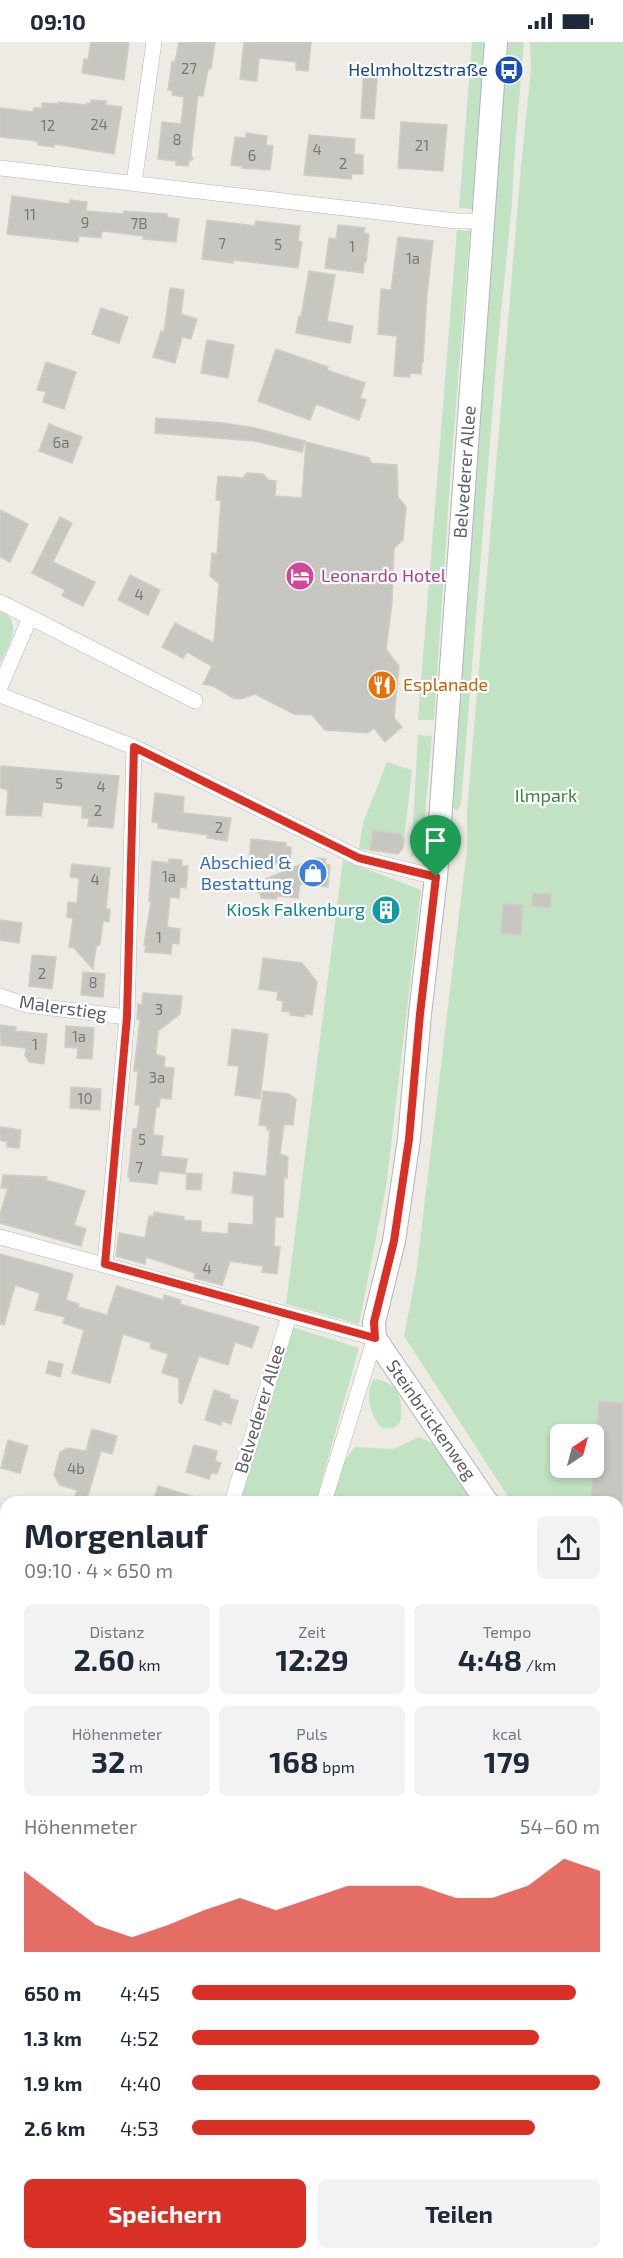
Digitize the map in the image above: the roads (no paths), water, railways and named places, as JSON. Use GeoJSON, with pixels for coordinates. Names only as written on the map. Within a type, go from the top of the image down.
{"type":"FeatureCollection","features":[{"type":"Feature","properties":{"kind":"street"},"geometry":{"type":"LineString","coordinates":[[134,183],[154,42]]}},
{"type":"Feature","properties":{"kind":"street","name":"Belvederer Allee"},"geometry":{"type":"LineString","coordinates":[[326,1496],[375,1338],[374,1322],[394,1241],[409,1139],[420,1014],[436,877],[496,42]]}},
{"type":"Feature","properties":{"kind":"street"},"geometry":{"type":"LineString","coordinates":[[0,168],[456,221],[483,221]]}},
{"type":"Feature","properties":{"kind":"street"},"geometry":{"type":"LineString","coordinates":[[0,602],[195,701]]}},
{"type":"Feature","properties":{"kind":"street"},"geometry":{"type":"LineString","coordinates":[[0,687],[30,618]]}},
{"type":"Feature","properties":{"kind":"street"},"geometry":{"type":"LineString","coordinates":[[0,695],[134,747],[359,858],[436,877]]}},
{"type":"Feature","properties":{"kind":"street"},"geometry":{"type":"LineString","coordinates":[[105,1264],[127,1017],[134,747]]}},
{"type":"Feature","properties":{"kind":"street","name":"Malerstieg"},"geometry":{"type":"LineString","coordinates":[[0,996],[27,1005],[127,1017]]}},
{"type":"Feature","properties":{"kind":"street"},"geometry":{"type":"LineString","coordinates":[[0,1237],[375,1338]]}},
{"type":"Feature","properties":{"kind":"street","name":"Belvederer Allee"},"geometry":{"type":"LineString","coordinates":[[234,1496],[289,1316]]}},
{"type":"Feature","properties":{"kind":"street","name":"Steinbrückenweg"},"geometry":{"type":"LineString","coordinates":[[375,1338],[483,1496]]}},
{"type":"Feature","properties":{"kind":"place","name":"Helmholtzstraße"},"geometry":{"type":"Point","coordinates":[509,70]}},
{"type":"Feature","properties":{"kind":"place","name":"Leonardo Hotel"},"geometry":{"type":"Point","coordinates":[300,576]}},
{"type":"Feature","properties":{"kind":"place","name":"Esplanade"},"geometry":{"type":"Point","coordinates":[382,685]}},
{"type":"Feature","properties":{"kind":"place","name":"Abschied & Bestattung"},"geometry":{"type":"Point","coordinates":[313,873]}},
{"type":"Feature","properties":{"kind":"place","name":"Kiosk Falkenburg"},"geometry":{"type":"Point","coordinates":[386,910]}},
{"type":"Feature","properties":{"kind":"park label","name":"Ilmpark"},"geometry":{"type":"Point","coordinates":[546,796]}}]}
